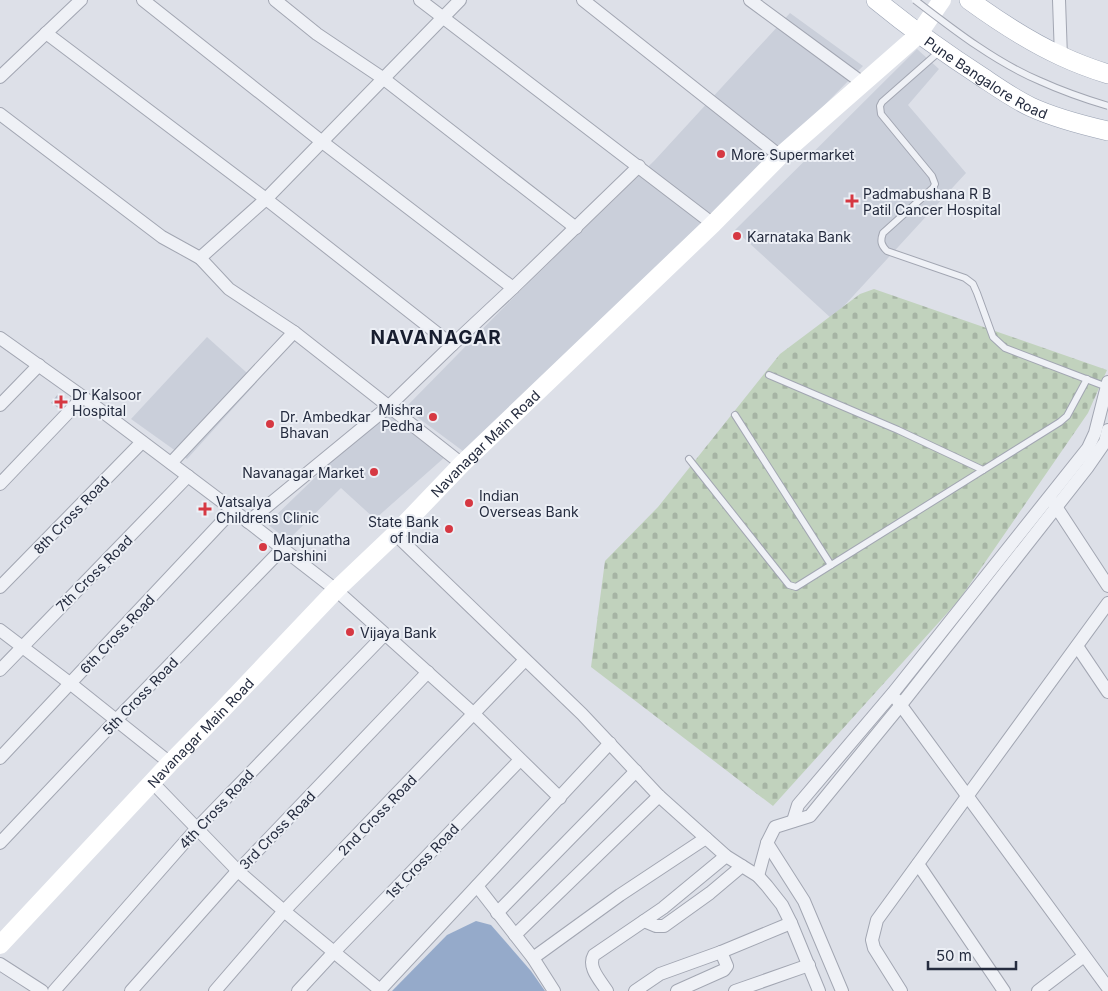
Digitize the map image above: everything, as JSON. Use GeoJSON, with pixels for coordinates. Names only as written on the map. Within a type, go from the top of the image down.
{"type":"FeatureCollection","features":[{"type":"Feature","properties":{"kind":"main road","name":"Pune Bangalore Road"},"geometry":{"type":"LineString","coordinates":[[876,0],[918,35],[1001,90],[1030,106],[1064,119],[1108,131]]}},
{"type":"Feature","properties":{"kind":"main road","name":"Navanagar Main Road"},"geometry":{"type":"LineString","coordinates":[[0,945],[152,782],[336,590],[462,464],[714,224],[780,156],[918,35],[942,0]]}},
{"type":"Feature","properties":{"kind":"main road"},"geometry":{"type":"LineString","coordinates":[[969,0],[1007,26],[1062,57],[1108,74]]}},
{"type":"Feature","properties":{"kind":"street"},"geometry":{"type":"LineString","coordinates":[[0,77],[81,0]]}},
{"type":"Feature","properties":{"kind":"street"},"geometry":{"type":"LineString","coordinates":[[143,0],[321,141],[513,288]]}},
{"type":"Feature","properties":{"kind":"street"},"geometry":{"type":"LineString","coordinates":[[275,0],[317,34],[384,79],[576,228]]}},
{"type":"Feature","properties":{"kind":"street"},"geometry":{"type":"LineString","coordinates":[[420,0],[714,224]]}},
{"type":"Feature","properties":{"kind":"street"},"geometry":{"type":"LineString","coordinates":[[200,258],[266,199],[460,0]]}},
{"type":"Feature","properties":{"kind":"street"},"geometry":{"type":"LineString","coordinates":[[583,0],[780,156]]}},
{"type":"Feature","properties":{"kind":"street"},"geometry":{"type":"LineString","coordinates":[[750,0],[864,84]]}},
{"type":"Feature","properties":{"kind":"street"},"geometry":{"type":"LineString","coordinates":[[1059,0],[1062,57]]}},
{"type":"Feature","properties":{"kind":"street"},"geometry":{"type":"LineString","coordinates":[[46,33],[266,199],[452,345]]}},
{"type":"Feature","properties":{"kind":"street"},"geometry":{"type":"LineString","coordinates":[[0,114],[162,237],[200,258],[229,289],[294,332],[462,464]]}},
{"type":"Feature","properties":{"kind":"street"},"geometry":{"type":"LineString","coordinates":[[248,522],[388,407],[639,166]]}},
{"type":"Feature","properties":{"kind":"street"},"geometry":{"type":"LineString","coordinates":[[171,463],[294,332]]}},
{"type":"Feature","properties":{"kind":"street"},"geometry":{"type":"LineString","coordinates":[[0,338],[83,397],[336,590],[474,714],[560,798]]}},
{"type":"Feature","properties":{"kind":"street"},"geometry":{"type":"LineString","coordinates":[[0,405],[39,365]]}},
{"type":"Feature","properties":{"kind":"street"},"geometry":{"type":"LineString","coordinates":[[758,876],[767,842],[775,827],[810,816],[900,706],[1088,468],[1104,437],[1107,384]]}},
{"type":"Feature","properties":{"kind":"street"},"geometry":{"type":"LineString","coordinates":[[0,484],[83,397]]}},
{"type":"Feature","properties":{"kind":"street"},"geometry":{"type":"LineString","coordinates":[[793,821],[798,805],[893,694],[1088,448],[1104,437]]}},
{"type":"Feature","properties":{"kind":"street","name":"8th Cross Road"},"geometry":{"type":"LineString","coordinates":[[0,587],[142,442]]}},
{"type":"Feature","properties":{"kind":"street","name":"7th Cross Road"},"geometry":{"type":"LineString","coordinates":[[0,670],[188,476]]}},
{"type":"Feature","properties":{"kind":"street"},"geometry":{"type":"LineString","coordinates":[[1050,496],[1108,586]]}},
{"type":"Feature","properties":{"kind":"street","name":"6th Cross Road"},"geometry":{"type":"LineString","coordinates":[[0,758],[233,510]]}},
{"type":"Feature","properties":{"kind":"street"},"geometry":{"type":"LineString","coordinates":[[394,534],[582,714],[659,796],[726,856],[758,876],[782,904],[819,991]]}},
{"type":"Feature","properties":{"kind":"street","name":"5th Cross Road"},"geometry":{"type":"LineString","coordinates":[[0,844],[282,549]]}},
{"type":"Feature","properties":{"kind":"street"},"geometry":{"type":"LineString","coordinates":[[901,991],[874,948],[872,940],[876,920],[1108,603]]}},
{"type":"Feature","properties":{"kind":"street"},"geometry":{"type":"LineString","coordinates":[[0,630],[170,763]]}},
{"type":"Feature","properties":{"kind":"street","name":"4th Cross Road"},"geometry":{"type":"LineString","coordinates":[[54,991],[184,842],[385,634]]}},
{"type":"Feature","properties":{"kind":"street"},"geometry":{"type":"LineString","coordinates":[[1077,646],[1108,692]]}},
{"type":"Feature","properties":{"kind":"street","name":"2nd Cross Road"},"geometry":{"type":"LineString","coordinates":[[215,991],[280,917],[525,660]]}},
{"type":"Feature","properties":{"kind":"street","name":"3rd Cross Road"},"geometry":{"type":"LineString","coordinates":[[131,991],[232,877],[428,672]]}},
{"type":"Feature","properties":{"kind":"street"},"geometry":{"type":"LineString","coordinates":[[893,694],[1084,956],[1108,986]]}},
{"type":"Feature","properties":{"kind":"street"},"geometry":{"type":"LineString","coordinates":[[152,782],[197,828],[232,877],[330,956],[379,990],[610,743]]}},
{"type":"Feature","properties":{"kind":"street","name":"1st Cross Road"},"geometry":{"type":"LineString","coordinates":[[298,991],[520,760]]}},
{"type":"Feature","properties":{"kind":"street"},"geometry":{"type":"LineString","coordinates":[[497,913],[636,772]]}},
{"type":"Feature","properties":{"kind":"street"},"geometry":{"type":"LineString","coordinates":[[515,935],[659,796]]}},
{"type":"Feature","properties":{"kind":"street"},"geometry":{"type":"LineString","coordinates":[[533,958],[706,838]]}},
{"type":"Feature","properties":{"kind":"street"},"geometry":{"type":"LineString","coordinates":[[767,842],[804,901],[842,991]]}},
{"type":"Feature","properties":{"kind":"street"},"geometry":{"type":"LineString","coordinates":[[607,991],[592,968],[594,955],[663,908],[726,856]]}},
{"type":"Feature","properties":{"kind":"street"},"geometry":{"type":"LineString","coordinates":[[918,864],[1004,991]]}},
{"type":"Feature","properties":{"kind":"street"},"geometry":{"type":"LineString","coordinates":[[644,920],[656,926],[664,926],[710,893],[742,866]]}},
{"type":"Feature","properties":{"kind":"street"},"geometry":{"type":"LineString","coordinates":[[477,886],[533,958],[554,991]]}},
{"type":"Feature","properties":{"kind":"street"},"geometry":{"type":"LineString","coordinates":[[635,991],[660,974],[721,952],[791,923]]}},
{"type":"Feature","properties":{"kind":"street"},"geometry":{"type":"LineString","coordinates":[[676,991],[724,970],[726,966],[721,952]]}},
{"type":"Feature","properties":{"kind":"street"},"geometry":{"type":"LineString","coordinates":[[1038,991],[1084,956]]}},
{"type":"Feature","properties":{"kind":"street"},"geometry":{"type":"LineString","coordinates":[[0,964],[42,991]]}},
{"type":"Feature","properties":{"kind":"street"},"geometry":{"type":"LineString","coordinates":[[735,991],[808,965]]}},
{"type":"Feature","properties":{"kind":"lane"},"geometry":{"type":"LineString","coordinates":[[915,0],[1000,60],[1038,81],[1078,97],[1108,106]]}},
{"type":"Feature","properties":{"kind":"lane"},"geometry":{"type":"LineString","coordinates":[[941,50],[882,102],[880,106],[881,114],[932,176],[935,184],[933,188],[883,233],[881,238],[883,247],[887,251],[965,278],[973,284],[993,337],[1005,348],[1087,379],[1107,384]]}},
{"type":"Feature","properties":{"kind":"lane"},"geometry":{"type":"LineString","coordinates":[[769,375],[898,430],[983,470]]}},
{"type":"Feature","properties":{"kind":"lane"},"geometry":{"type":"LineString","coordinates":[[689,460],[792,587],[798,586],[1064,420],[1087,379]]}},
{"type":"Feature","properties":{"kind":"lane"},"geometry":{"type":"LineString","coordinates":[[735,415],[831,565]]}},
{"type":"Feature","properties":{"kind":"shaded area"},"geometry":{"type":"Polygon","coordinates":[[[790,13],[863,66],[704,227],[471,457],[405,408],[514,297],[655,160],[790,13]]]}},
{"type":"Feature","properties":{"kind":"shaded area","name":"Padmabushana R B Patil Cancer Hospital"},"geometry":{"type":"Polygon","coordinates":[[[917,49],[939,69],[908,105],[966,173],[832,319],[735,230],[917,49]]]}},
{"type":"Feature","properties":{"kind":"shaded area"},"geometry":{"type":"Polygon","coordinates":[[[207,337],[257,382],[187,459],[131,419],[207,337]]]}},
{"type":"Feature","properties":{"kind":"shaded area","name":"Navanagar Market"},"geometry":{"type":"Polygon","coordinates":[[[388,407],[446,456],[375,519],[341,488],[288,540],[267,524],[388,407]]]}},
{"type":"Feature","properties":{"kind":"green space"},"geometry":{"type":"Polygon","coordinates":[[[874,289],[1107,370],[1088,413],[959,600],[773,806],[591,667],[605,561],[658,507],[780,354],[860,294],[874,289]]]}},
{"type":"Feature","properties":{"kind":"water"},"geometry":{"type":"Polygon","coordinates":[[[476,921],[491,925],[531,971],[545,991],[392,991],[447,935],[476,921]]]}},
{"type":"Feature","properties":{"kind":"building"},"geometry":{"type":"Polygon","coordinates":[[[58,394],[68,401],[60,409],[51,403],[58,394]]]}},
{"type":"Feature","properties":{"kind":"place","name":"More Supermarket"},"geometry":{"type":"Point","coordinates":[721,154]}},
{"type":"Feature","properties":{"kind":"place","name":"Padmabushana R B Patil Cancer Hospital"},"geometry":{"type":"Point","coordinates":[852,201]}},
{"type":"Feature","properties":{"kind":"place","name":"Karnataka Bank"},"geometry":{"type":"Point","coordinates":[737,236]}},
{"type":"Feature","properties":{"kind":"place","name":"Dr Kalsoor Hospital"},"geometry":{"type":"Point","coordinates":[61,402]}},
{"type":"Feature","properties":{"kind":"place","name":"Mishra Pedha"},"geometry":{"type":"Point","coordinates":[433,417]}},
{"type":"Feature","properties":{"kind":"place","name":"Dr. Ambedkar Bhavan"},"geometry":{"type":"Point","coordinates":[270,424]}},
{"type":"Feature","properties":{"kind":"place","name":"Navanagar Market"},"geometry":{"type":"Point","coordinates":[374,472]}},
{"type":"Feature","properties":{"kind":"place","name":"Indian Overseas Bank"},"geometry":{"type":"Point","coordinates":[469,503]}},
{"type":"Feature","properties":{"kind":"place","name":"Vatsalya Childrens Clinic"},"geometry":{"type":"Point","coordinates":[205,509]}},
{"type":"Feature","properties":{"kind":"place","name":"State Bank of India"},"geometry":{"type":"Point","coordinates":[449,529]}},
{"type":"Feature","properties":{"kind":"place","name":"Manjunatha Darshini"},"geometry":{"type":"Point","coordinates":[263,547]}},
{"type":"Feature","properties":{"kind":"place","name":"Vijaya Bank"},"geometry":{"type":"Point","coordinates":[350,632]}},
{"type":"Feature","properties":{"kind":"district","name":"NAVANAGAR"},"geometry":{"type":"Point","coordinates":[436,337]}}]}
